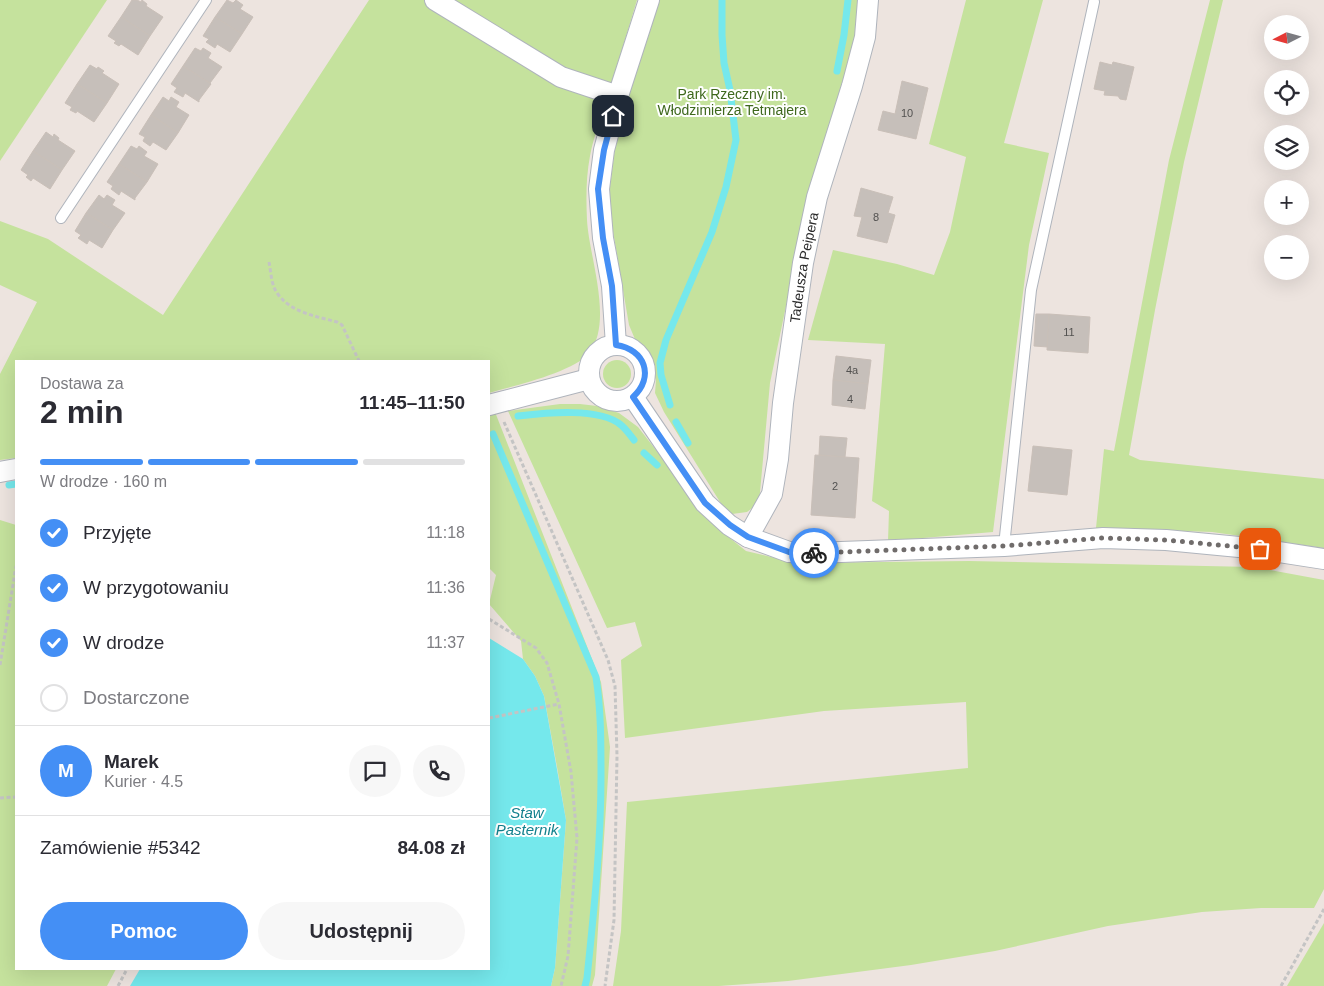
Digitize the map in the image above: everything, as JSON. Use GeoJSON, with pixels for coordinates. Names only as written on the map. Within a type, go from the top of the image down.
{"type":"FeatureCollection","features":[{"type":"Feature","properties":{"kind":"street"},"geometry":{"type":"LineString","coordinates":[[435,0],[560,77],[618,96]]}},
{"type":"Feature","properties":{"kind":"street"},"geometry":{"type":"LineString","coordinates":[[616,345],[612,286],[603,238],[598,189],[604,150],[618,96],[649,0]]}},
{"type":"Feature","properties":{"kind":"street","name":"Tadeusza Peipera"},"geometry":{"type":"LineString","coordinates":[[748,537],[772,494],[803,263],[817,197],[852,86],[864,37],[868,0]]}},
{"type":"Feature","properties":{"kind":"street"},"geometry":{"type":"LineString","coordinates":[[616,345],[625,346],[633,350],[640,357],[644,365],[645,374],[644,383],[640,391],[624,401],[615,402],[606,400],[598,395],[589,379],[589,369],[592,359],[598,352],[606,347],[616,345]]}},
{"type":"Feature","properties":{"kind":"street"},"geometry":{"type":"LineString","coordinates":[[493,404],[589,379]]}},
{"type":"Feature","properties":{"kind":"street"},"geometry":{"type":"LineString","coordinates":[[633,397],[705,503],[730,525],[748,537],[789,552],[814,553],[1004,546],[1103,538],[1166,540],[1260,549],[1324,559]]}},
{"type":"Feature","properties":{"kind":"street"},"geometry":{"type":"LineString","coordinates":[[0,472],[15,469]]}},
{"type":"Feature","properties":{"kind":"lane"},"geometry":{"type":"LineString","coordinates":[[61,218],[206,0]]}},
{"type":"Feature","properties":{"kind":"lane"},"geometry":{"type":"LineString","coordinates":[[1004,546],[1031,290],[1094,2]]}},
{"type":"Feature","properties":{"kind":"path"},"geometry":{"type":"LineString","coordinates":[[269,262],[277,293],[299,311],[342,325],[359,360]]}},
{"type":"Feature","properties":{"kind":"path"},"geometry":{"type":"LineString","coordinates":[[493,404],[608,660],[615,686],[617,756],[614,920],[605,986]]}},
{"type":"Feature","properties":{"kind":"path"},"geometry":{"type":"LineString","coordinates":[[0,666],[15,572]]}},
{"type":"Feature","properties":{"kind":"path"},"geometry":{"type":"LineString","coordinates":[[490,620],[536,648],[547,663],[563,721],[577,829],[568,956],[561,986]]}},
{"type":"Feature","properties":{"kind":"path"},"geometry":{"type":"LineString","coordinates":[[490,718],[559,704]]}},
{"type":"Feature","properties":{"kind":"path"},"geometry":{"type":"LineString","coordinates":[[0,798],[15,797]]}},
{"type":"Feature","properties":{"kind":"path"},"geometry":{"type":"LineString","coordinates":[[1281,986],[1324,909]]}},
{"type":"Feature","properties":{"kind":"path"},"geometry":{"type":"LineString","coordinates":[[118,986],[126,970]]}},
{"type":"Feature","properties":{"kind":"green space"},"geometry":{"type":"Polygon","coordinates":[[[0,0],[107,0],[0,161],[0,0]]]}},
{"type":"Feature","properties":{"kind":"green space"},"geometry":{"type":"Polygon","coordinates":[[[369,0],[637,0],[591,149],[587,188],[587,220],[598,289],[600,324],[596,340],[589,353],[581,360],[557,372],[490,393],[490,360],[15,360],[15,458],[0,460],[0,374],[37,302],[0,285],[0,221],[48,239],[163,315],[369,0]]]}},
{"type":"Feature","properties":{"kind":"green space","name":"Park Rzeczny im. Włodzimierza Tetmajera"},"geometry":{"type":"Polygon","coordinates":[[[659,0],[871,0],[811,186],[770,383],[759,503],[747,512],[732,514],[725,510],[664,412],[655,393],[656,380],[646,355],[637,344],[629,325],[608,202],[615,148],[628,91],[659,0]]]}},
{"type":"Feature","properties":{"kind":"green space"},"geometry":{"type":"Polygon","coordinates":[[[966,0],[1043,0],[1004,143],[1049,153],[1029,245],[993,532],[888,541],[889,511],[872,501],[885,344],[808,340],[833,250],[897,264],[934,275],[950,232],[966,157],[929,144],[966,0]]]}},
{"type":"Feature","properties":{"kind":"green space"},"geometry":{"type":"Polygon","coordinates":[[[1210,0],[1223,0],[1184,162],[1129,455],[1140,460],[1324,479],[1324,548],[1212,532],[1096,528],[1104,449],[1114,451],[1169,160],[1210,0]]]}},
{"type":"Feature","properties":{"kind":"green space"},"geometry":{"type":"Polygon","coordinates":[[[617,360],[627,364],[631,374],[627,384],[617,388],[607,384],[603,374],[607,364],[617,360]]]}},
{"type":"Feature","properties":{"kind":"green space"},"geometry":{"type":"Polygon","coordinates":[[[560,404],[597,406],[619,413],[638,427],[716,527],[746,551],[796,563],[969,561],[1253,567],[1324,580],[1324,889],[1314,908],[1261,908],[1202,912],[1108,926],[995,951],[911,965],[788,981],[719,986],[613,986],[621,931],[627,802],[968,768],[966,702],[824,711],[625,738],[621,660],[642,646],[635,622],[607,628],[508,411],[560,404]]]}},
{"type":"Feature","properties":{"kind":"green space"},"geometry":{"type":"Polygon","coordinates":[[[495,412],[601,682],[610,747],[595,975],[592,986],[551,986],[555,968],[566,820],[544,696],[535,676],[523,659],[521,641],[490,605],[496,575],[490,569],[490,413],[495,412]]]}},
{"type":"Feature","properties":{"kind":"green space"},"geometry":{"type":"Polygon","coordinates":[[[0,520],[15,525],[15,970],[115,970],[107,986],[0,986],[0,520]]]}},
{"type":"Feature","properties":{"kind":"green space"},"geometry":{"type":"Polygon","coordinates":[[[1324,923],[1324,986],[1287,986],[1291,979],[1324,923]]]}},
{"type":"Feature","properties":{"kind":"water","name":"Staw Pasternik"},"geometry":{"type":"Polygon","coordinates":[[[490,639],[523,659],[535,676],[544,696],[566,820],[555,968],[551,986],[130,986],[139,970],[490,970],[490,639]]]}},
{"type":"Feature","properties":{"kind":"building"},"geometry":{"type":"Polygon","coordinates":[[[132,0],[141,2],[142,0],[147,4],[146,6],[163,17],[150,36],[121,17],[132,0]]]}},
{"type":"Feature","properties":{"kind":"building"},"geometry":{"type":"Polygon","coordinates":[[[227,0],[233,3],[236,0],[243,5],[240,9],[253,17],[242,34],[215,17],[227,0]]]}},
{"type":"Feature","properties":{"kind":"building"},"geometry":{"type":"Polygon","coordinates":[[[121,17],[150,36],[138,55],[121,44],[119,46],[114,43],[116,41],[108,36],[121,17]]]}},
{"type":"Feature","properties":{"kind":"building"},"geometry":{"type":"Polygon","coordinates":[[[215,17],[242,34],[230,52],[217,44],[215,48],[206,42],[209,39],[203,36],[215,17]]]}},
{"type":"Feature","properties":{"kind":"building"},"geometry":{"type":"Polygon","coordinates":[[[195,48],[201,51],[203,48],[211,53],[208,58],[222,67],[211,84],[183,66],[195,48]]]}},
{"type":"Feature","properties":{"kind":"building"},"geometry":{"type":"Polygon","coordinates":[[[1100,62],[1112,65],[1113,62],[1134,67],[1126,100],[1120,99],[1118,96],[1104,95],[1105,91],[1094,89],[1100,62]]]}},
{"type":"Feature","properties":{"kind":"building"},"geometry":{"type":"Polygon","coordinates":[[[90,65],[97,69],[98,67],[104,71],[102,73],[119,84],[107,103],[77,84],[90,65]]]}},
{"type":"Feature","properties":{"kind":"building"},"geometry":{"type":"Polygon","coordinates":[[[183,66],[211,84],[199,102],[185,93],[183,97],[174,92],[177,88],[171,84],[183,66]]]}},
{"type":"Feature","properties":{"kind":"building"},"geometry":{"type":"Polygon","coordinates":[[[902,81],[928,88],[916,139],[878,130],[883,111],[895,114],[902,81]]]}},
{"type":"Feature","properties":{"kind":"building"},"geometry":{"type":"Polygon","coordinates":[[[77,84],[107,103],[94,122],[77,111],[76,113],[70,110],[72,107],[65,103],[77,84]]]}},
{"type":"Feature","properties":{"kind":"building"},"geometry":{"type":"Polygon","coordinates":[[[163,97],[169,101],[171,97],[179,102],[176,107],[189,115],[178,133],[151,115],[163,97]]]}},
{"type":"Feature","properties":{"kind":"building"},"geometry":{"type":"Polygon","coordinates":[[[151,115],[178,133],[166,150],[153,142],[150,146],[143,141],[145,137],[139,134],[151,115]]]}},
{"type":"Feature","properties":{"kind":"building"},"geometry":{"type":"Polygon","coordinates":[[[46,132],[53,137],[54,134],[59,138],[58,140],[75,151],[62,170],[33,151],[46,132]]]}},
{"type":"Feature","properties":{"kind":"building"},"geometry":{"type":"Polygon","coordinates":[[[131,146],[137,149],[139,146],[147,152],[144,156],[158,164],[147,182],[119,164],[131,146]]]}},
{"type":"Feature","properties":{"kind":"building"},"geometry":{"type":"Polygon","coordinates":[[[33,151],[62,170],[50,189],[33,178],[31,181],[26,177],[28,175],[21,170],[33,151]]]}},
{"type":"Feature","properties":{"kind":"building"},"geometry":{"type":"Polygon","coordinates":[[[119,164],[147,182],[135,200],[121,191],[119,195],[111,189],[113,186],[107,182],[119,164]]]}},
{"type":"Feature","properties":{"kind":"building"},"geometry":{"type":"Polygon","coordinates":[[[861,188],[893,197],[888,213],[895,215],[887,243],[857,236],[862,217],[854,216],[861,188]]]}},
{"type":"Feature","properties":{"kind":"building"},"geometry":{"type":"Polygon","coordinates":[[[99,195],[104,199],[107,195],[115,200],[112,205],[125,213],[113,230],[86,213],[99,195]]]}},
{"type":"Feature","properties":{"kind":"building"},"geometry":{"type":"Polygon","coordinates":[[[86,213],[113,230],[102,248],[89,240],[87,244],[78,238],[81,235],[75,231],[86,213]]]}},
{"type":"Feature","properties":{"kind":"building"},"geometry":{"type":"Polygon","coordinates":[[[1036,314],[1049,314],[1048,347],[1034,346],[1036,314]]]}},
{"type":"Feature","properties":{"kind":"building"},"geometry":{"type":"Polygon","coordinates":[[[1049,314],[1090,317],[1088,353],[1047,350],[1049,314]]]}},
{"type":"Feature","properties":{"kind":"building"},"geometry":{"type":"Polygon","coordinates":[[[836,356],[871,360],[868,384],[833,380],[836,356]]]}},
{"type":"Feature","properties":{"kind":"building"},"geometry":{"type":"Polygon","coordinates":[[[833,380],[868,384],[865,409],[832,405],[833,380]]]}},
{"type":"Feature","properties":{"kind":"building"},"geometry":{"type":"Polygon","coordinates":[[[820,436],[847,438],[845,457],[819,455],[820,436]]]}},
{"type":"Feature","properties":{"kind":"building"},"geometry":{"type":"Polygon","coordinates":[[[1033,446],[1072,450],[1067,495],[1028,491],[1033,446]]]}},
{"type":"Feature","properties":{"kind":"building"},"geometry":{"type":"Polygon","coordinates":[[[815,455],[859,458],[855,518],[811,515],[815,455]]]}},
{"type":"Feature","properties":{"kind":"waterway"},"geometry":{"type":"LineString","coordinates":[[670,405],[661,375],[660,363],[666,340],[712,232],[726,187],[736,140],[730,90],[724,63],[722,0]]}},
{"type":"Feature","properties":{"kind":"waterway"},"geometry":{"type":"LineString","coordinates":[[837,71],[848,0]]}},
{"type":"Feature","properties":{"kind":"waterway"},"geometry":{"type":"LineString","coordinates":[[518,416],[586,413],[612,419],[621,425],[634,440]]}},
{"type":"Feature","properties":{"kind":"waterway"},"geometry":{"type":"LineString","coordinates":[[676,422],[688,443]]}},
{"type":"Feature","properties":{"kind":"waterway"},"geometry":{"type":"LineString","coordinates":[[493,434],[596,677],[601,738],[600,826],[595,902],[585,986]]}},
{"type":"Feature","properties":{"kind":"waterway"},"geometry":{"type":"LineString","coordinates":[[644,453],[657,465]]}},
{"type":"Feature","properties":{"kind":"waterway"},"geometry":{"type":"LineString","coordinates":[[9,485],[15,484]]}},
{"type":"Feature","properties":{"kind":"way so far"},"geometry":{"type":"LineString","coordinates":[[814,553],[1004,546],[1103,538],[1166,540],[1260,549]]}},
{"type":"Feature","properties":{"kind":"route"},"geometry":{"type":"LineString","coordinates":[[613,116],[604,150],[598,189],[603,238],[612,286],[616,345],[625,346],[633,350],[640,357],[644,365],[644,383],[640,391],[633,397],[705,503],[730,525],[748,537],[789,552],[814,553]]}}]}
